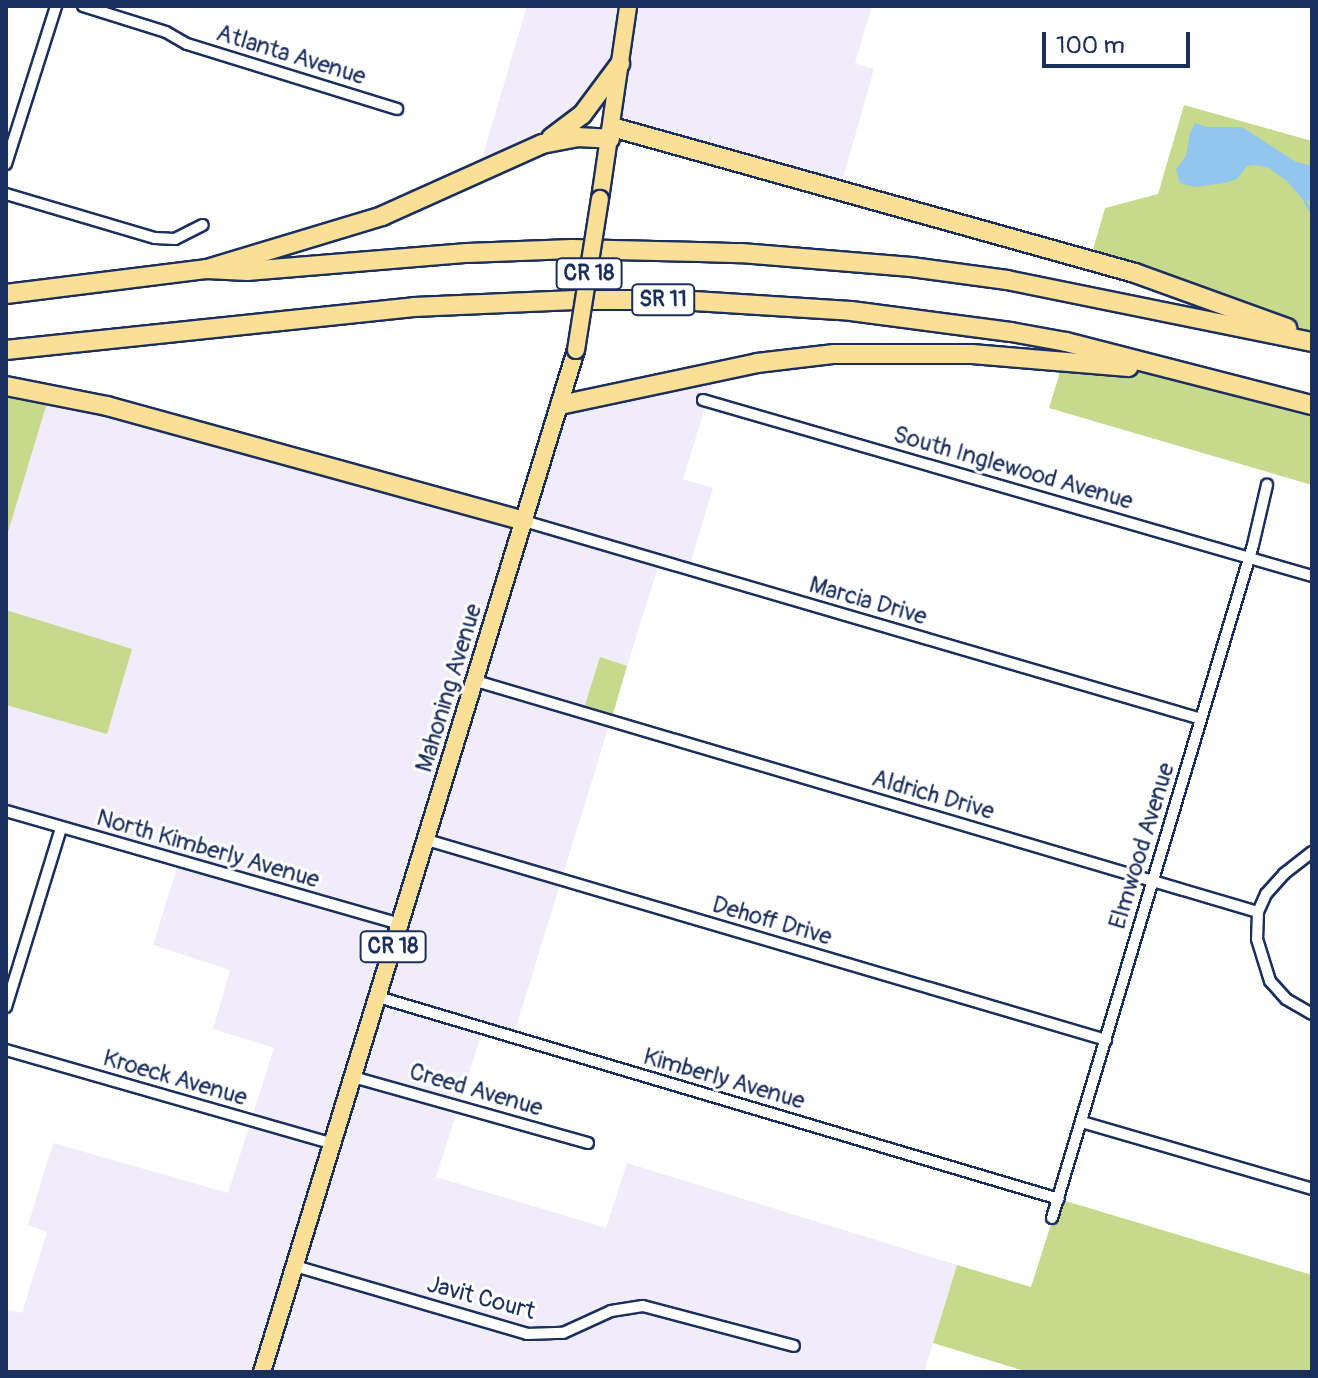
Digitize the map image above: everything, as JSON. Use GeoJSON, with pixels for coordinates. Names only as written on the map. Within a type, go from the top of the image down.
{"type":"FeatureCollection","features":[{"type":"Feature","properties":{"kind":"highway"},"geometry":{"type":"LineString","coordinates":[[207,269],[368,221],[542,144],[582,115],[620,64]]}},
{"type":"Feature","properties":{"kind":"highway"},"geometry":{"type":"LineString","coordinates":[[542,144],[611,133],[1135,273],[1213,298],[1312,340]]}},
{"type":"Feature","properties":{"kind":"highway","name":"SR 11"},"geometry":{"type":"LineString","coordinates":[[6,294],[207,269],[247,271],[467,253],[557,249],[741,253],[911,267],[1007,280],[1312,340]]}},
{"type":"Feature","properties":{"kind":"highway","name":"SR 11"},"geometry":{"type":"LineString","coordinates":[[6,350],[414,307],[575,300],[678,300],[851,311],[1066,342],[1312,405]]}},
{"type":"Feature","properties":{"kind":"highway"},"geometry":{"type":"LineString","coordinates":[[560,405],[757,363],[852,353],[972,354],[1181,372]]}},
{"type":"Feature","properties":{"kind":"highway"},"geometry":{"type":"LineString","coordinates":[[6,386],[107,406],[524,521]]}},
{"type":"Feature","properties":{"kind":"main road","name":"Mahoning Avenue"},"geometry":{"type":"LineString","coordinates":[[262,1372],[576,350],[628,6]]}},
{"type":"Feature","properties":{"kind":"street"},"geometry":{"type":"LineString","coordinates":[[6,164],[56,6]]}},
{"type":"Feature","properties":{"kind":"street","name":"Atlanta Avenue"},"geometry":{"type":"LineString","coordinates":[[83,6],[166,32],[187,44],[397,109]]}},
{"type":"Feature","properties":{"kind":"street"},"geometry":{"type":"LineString","coordinates":[[6,194],[155,238],[175,239],[203,225]]}},
{"type":"Feature","properties":{"kind":"street","name":"South Inglewood Avenue"},"geometry":{"type":"LineString","coordinates":[[703,400],[1312,576]]}},
{"type":"Feature","properties":{"kind":"street","name":"Elmwood Avenue"},"geometry":{"type":"LineString","coordinates":[[1052,1218],[1201,719],[1267,485]]}},
{"type":"Feature","properties":{"kind":"street","name":"Marcia Drive"},"geometry":{"type":"LineString","coordinates":[[524,521],[1201,719]]}},
{"type":"Feature","properties":{"kind":"street","name":"Aldrich Drive"},"geometry":{"type":"LineString","coordinates":[[476,681],[1258,912]]}},
{"type":"Feature","properties":{"kind":"street","name":"North Kimberly Avenue"},"geometry":{"type":"LineString","coordinates":[[6,811],[400,924]]}},
{"type":"Feature","properties":{"kind":"street"},"geometry":{"type":"LineString","coordinates":[[6,1007],[61,828]]}},
{"type":"Feature","properties":{"kind":"street","name":"Dehoff Drive"},"geometry":{"type":"LineString","coordinates":[[427,840],[1106,1040]]}},
{"type":"Feature","properties":{"kind":"street"},"geometry":{"type":"LineString","coordinates":[[1312,852],[1277,880],[1258,912],[1257,939],[1266,973],[1286,999],[1312,1014]]}},
{"type":"Feature","properties":{"kind":"street","name":"Kimberly Avenue"},"geometry":{"type":"LineString","coordinates":[[378,997],[1059,1199]]}},
{"type":"Feature","properties":{"kind":"street","name":"Kroeck Avenue"},"geometry":{"type":"LineString","coordinates":[[6,1050],[333,1144]]}},
{"type":"Feature","properties":{"kind":"street","name":"Creed Avenue"},"geometry":{"type":"LineString","coordinates":[[353,1077],[588,1143]]}},
{"type":"Feature","properties":{"kind":"street"},"geometry":{"type":"LineString","coordinates":[[1082,1122],[1312,1189]]}},
{"type":"Feature","properties":{"kind":"street","name":"Javit Court"},"geometry":{"type":"LineString","coordinates":[[295,1266],[527,1334],[563,1333],[611,1311],[643,1306],[794,1346]]}},
{"type":"Feature","properties":{"kind":"shaded area"},"geometry":{"type":"Polygon","coordinates":[[[527,6],[872,6],[855,63],[874,69],[840,189],[612,127],[620,66],[582,115],[478,172],[527,6]]]}},
{"type":"Feature","properties":{"kind":"shaded area"},"geometry":{"type":"Polygon","coordinates":[[[716,372],[683,479],[713,488],[689,568],[660,560],[513,1037],[483,1029],[436,1177],[606,1228],[627,1163],[957,1265],[924,1372],[6,1372],[6,1309],[22,1313],[47,1232],[28,1225],[53,1143],[228,1193],[274,1048],[213,1029],[230,970],[153,945],[179,861],[6,811],[6,539],[50,393],[524,521],[560,405],[716,372]]]}},
{"type":"Feature","properties":{"kind":"green space"},"geometry":{"type":"Polygon","coordinates":[[[1184,105],[1312,141],[1312,338],[1090,260],[1105,208],[1158,194],[1184,105]]]}},
{"type":"Feature","properties":{"kind":"green space"},"geometry":{"type":"Polygon","coordinates":[[[1063,362],[1181,372],[1312,405],[1312,485],[1049,408],[1063,362]]]}},
{"type":"Feature","properties":{"kind":"green space"},"geometry":{"type":"Polygon","coordinates":[[[6,386],[50,393],[6,539],[6,386]]]}},
{"type":"Feature","properties":{"kind":"green space"},"geometry":{"type":"Polygon","coordinates":[[[6,610],[132,649],[107,734],[6,705],[6,610]]]}},
{"type":"Feature","properties":{"kind":"green space"},"geometry":{"type":"Polygon","coordinates":[[[600,657],[627,666],[613,714],[585,705],[600,657]]]}},
{"type":"Feature","properties":{"kind":"green space"},"geometry":{"type":"Polygon","coordinates":[[[1059,1199],[1312,1275],[1312,1372],[1028,1372],[933,1343],[957,1265],[1031,1287],[1059,1199]]]}},
{"type":"Feature","properties":{"kind":"water"},"geometry":{"type":"Polygon","coordinates":[[[1195,123],[1207,127],[1242,127],[1296,162],[1312,166],[1312,199],[1305,202],[1287,181],[1269,168],[1255,165],[1247,166],[1237,179],[1224,183],[1195,187],[1180,183],[1176,169],[1186,156],[1195,123]]]}},
{"type":"Feature","properties":{"kind":"waterway"},"geometry":{"type":"LineString","coordinates":[[1305,202],[1312,213]]}}]}
